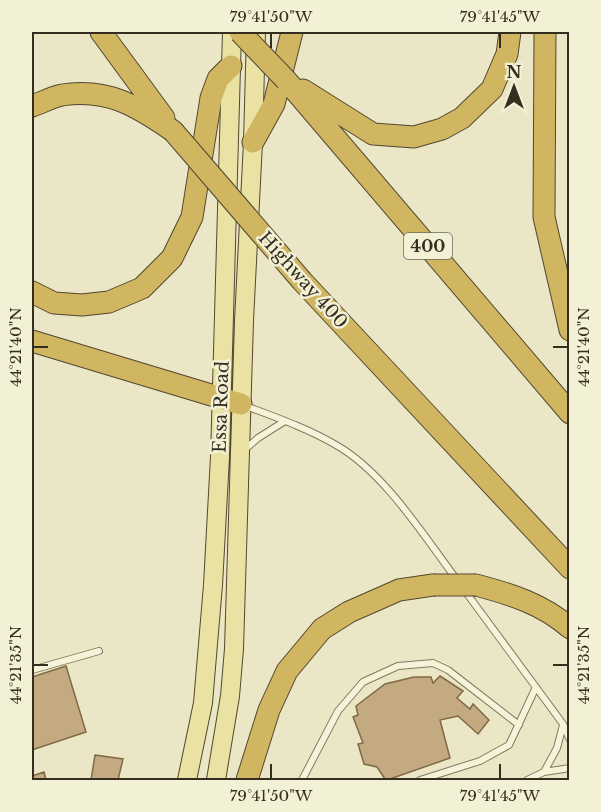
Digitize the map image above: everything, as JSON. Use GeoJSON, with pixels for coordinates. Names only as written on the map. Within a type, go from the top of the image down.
{"type":"FeatureCollection","features":[{"type":"Feature","properties":{"kind":"highway","name":"Highway 400"},"geometry":{"type":"LineString","coordinates":[[101,32],[173,131],[302,281],[570,568]]}},
{"type":"Feature","properties":{"kind":"highway","name":"400"},"geometry":{"type":"LineString","coordinates":[[240,32],[286,80],[570,413]]}},
{"type":"Feature","properties":{"kind":"highway"},"geometry":{"type":"LineString","coordinates":[[253,142],[274,104],[292,32]]}},
{"type":"Feature","properties":{"kind":"highway"},"geometry":{"type":"LineString","coordinates":[[286,80],[373,134],[414,137],[442,129],[462,118],[492,89],[507,54],[510,32]]}},
{"type":"Feature","properties":{"kind":"highway"},"geometry":{"type":"LineString","coordinates":[[545,32],[544,217],[570,330]]}},
{"type":"Feature","properties":{"kind":"highway"},"geometry":{"type":"LineString","coordinates":[[32,292],[54,303],[81,305],[109,302],[142,288],[172,258],[192,217],[211,98],[218,79],[231,66]]}},
{"type":"Feature","properties":{"kind":"highway"},"geometry":{"type":"LineString","coordinates":[[32,106],[60,95],[89,93],[114,97],[141,110],[173,131]]}},
{"type":"Feature","properties":{"kind":"highway"},"geometry":{"type":"LineString","coordinates":[[32,341],[231,401]]}},
{"type":"Feature","properties":{"kind":"highway"},"geometry":{"type":"LineString","coordinates":[[247,780],[268,710],[287,671],[322,629],[349,612],[399,590],[433,585],[476,585],[516,595],[559,618],[570,628]]}},
{"type":"Feature","properties":{"kind":"main road","name":"Essa Road"},"geometry":{"type":"LineString","coordinates":[[216,780],[230,696],[234,649],[240,453],[231,401],[232,32]]}},
{"type":"Feature","properties":{"kind":"main road","name":"Essa Road"},"geometry":{"type":"LineString","coordinates":[[187,780],[203,704],[208,655],[253,142],[256,32]]}},
{"type":"Feature","properties":{"kind":"lane"},"geometry":{"type":"LineString","coordinates":[[231,401],[285,421],[338,445],[376,475],[536,687],[563,724],[570,740]]}},
{"type":"Feature","properties":{"kind":"lane"},"geometry":{"type":"LineString","coordinates":[[240,453],[285,421]]}},
{"type":"Feature","properties":{"kind":"lane"},"geometry":{"type":"LineString","coordinates":[[32,670],[99,651]]}},
{"type":"Feature","properties":{"kind":"lane"},"geometry":{"type":"LineString","coordinates":[[303,780],[338,711],[363,682],[398,666],[433,663],[448,670],[519,726]]}},
{"type":"Feature","properties":{"kind":"lane"},"geometry":{"type":"LineString","coordinates":[[420,780],[480,761],[510,745],[536,687]]}},
{"type":"Feature","properties":{"kind":"lane"},"geometry":{"type":"LineString","coordinates":[[543,772],[557,748],[563,724]]}},
{"type":"Feature","properties":{"kind":"lane"},"geometry":{"type":"LineString","coordinates":[[527,780],[543,772],[570,768]]}},
{"type":"Feature","properties":{"kind":"building"},"geometry":{"type":"Polygon","coordinates":[[[66,666],[86,732],[32,750],[32,677],[66,666]]]}},
{"type":"Feature","properties":{"kind":"building"},"geometry":{"type":"Polygon","coordinates":[[[440,676],[463,691],[457,698],[470,709],[473,704],[489,720],[478,734],[458,716],[440,720],[450,758],[385,779],[377,767],[364,764],[358,744],[363,743],[353,717],[358,715],[356,706],[385,684],[414,677],[431,677],[433,683],[440,676]]]}},
{"type":"Feature","properties":{"kind":"building"},"geometry":{"type":"Polygon","coordinates":[[[95,755],[123,759],[118,780],[91,780],[95,755]]]}},
{"type":"Feature","properties":{"kind":"building"},"geometry":{"type":"Polygon","coordinates":[[[44,772],[46,780],[32,780],[32,776],[44,772]]]}}]}
